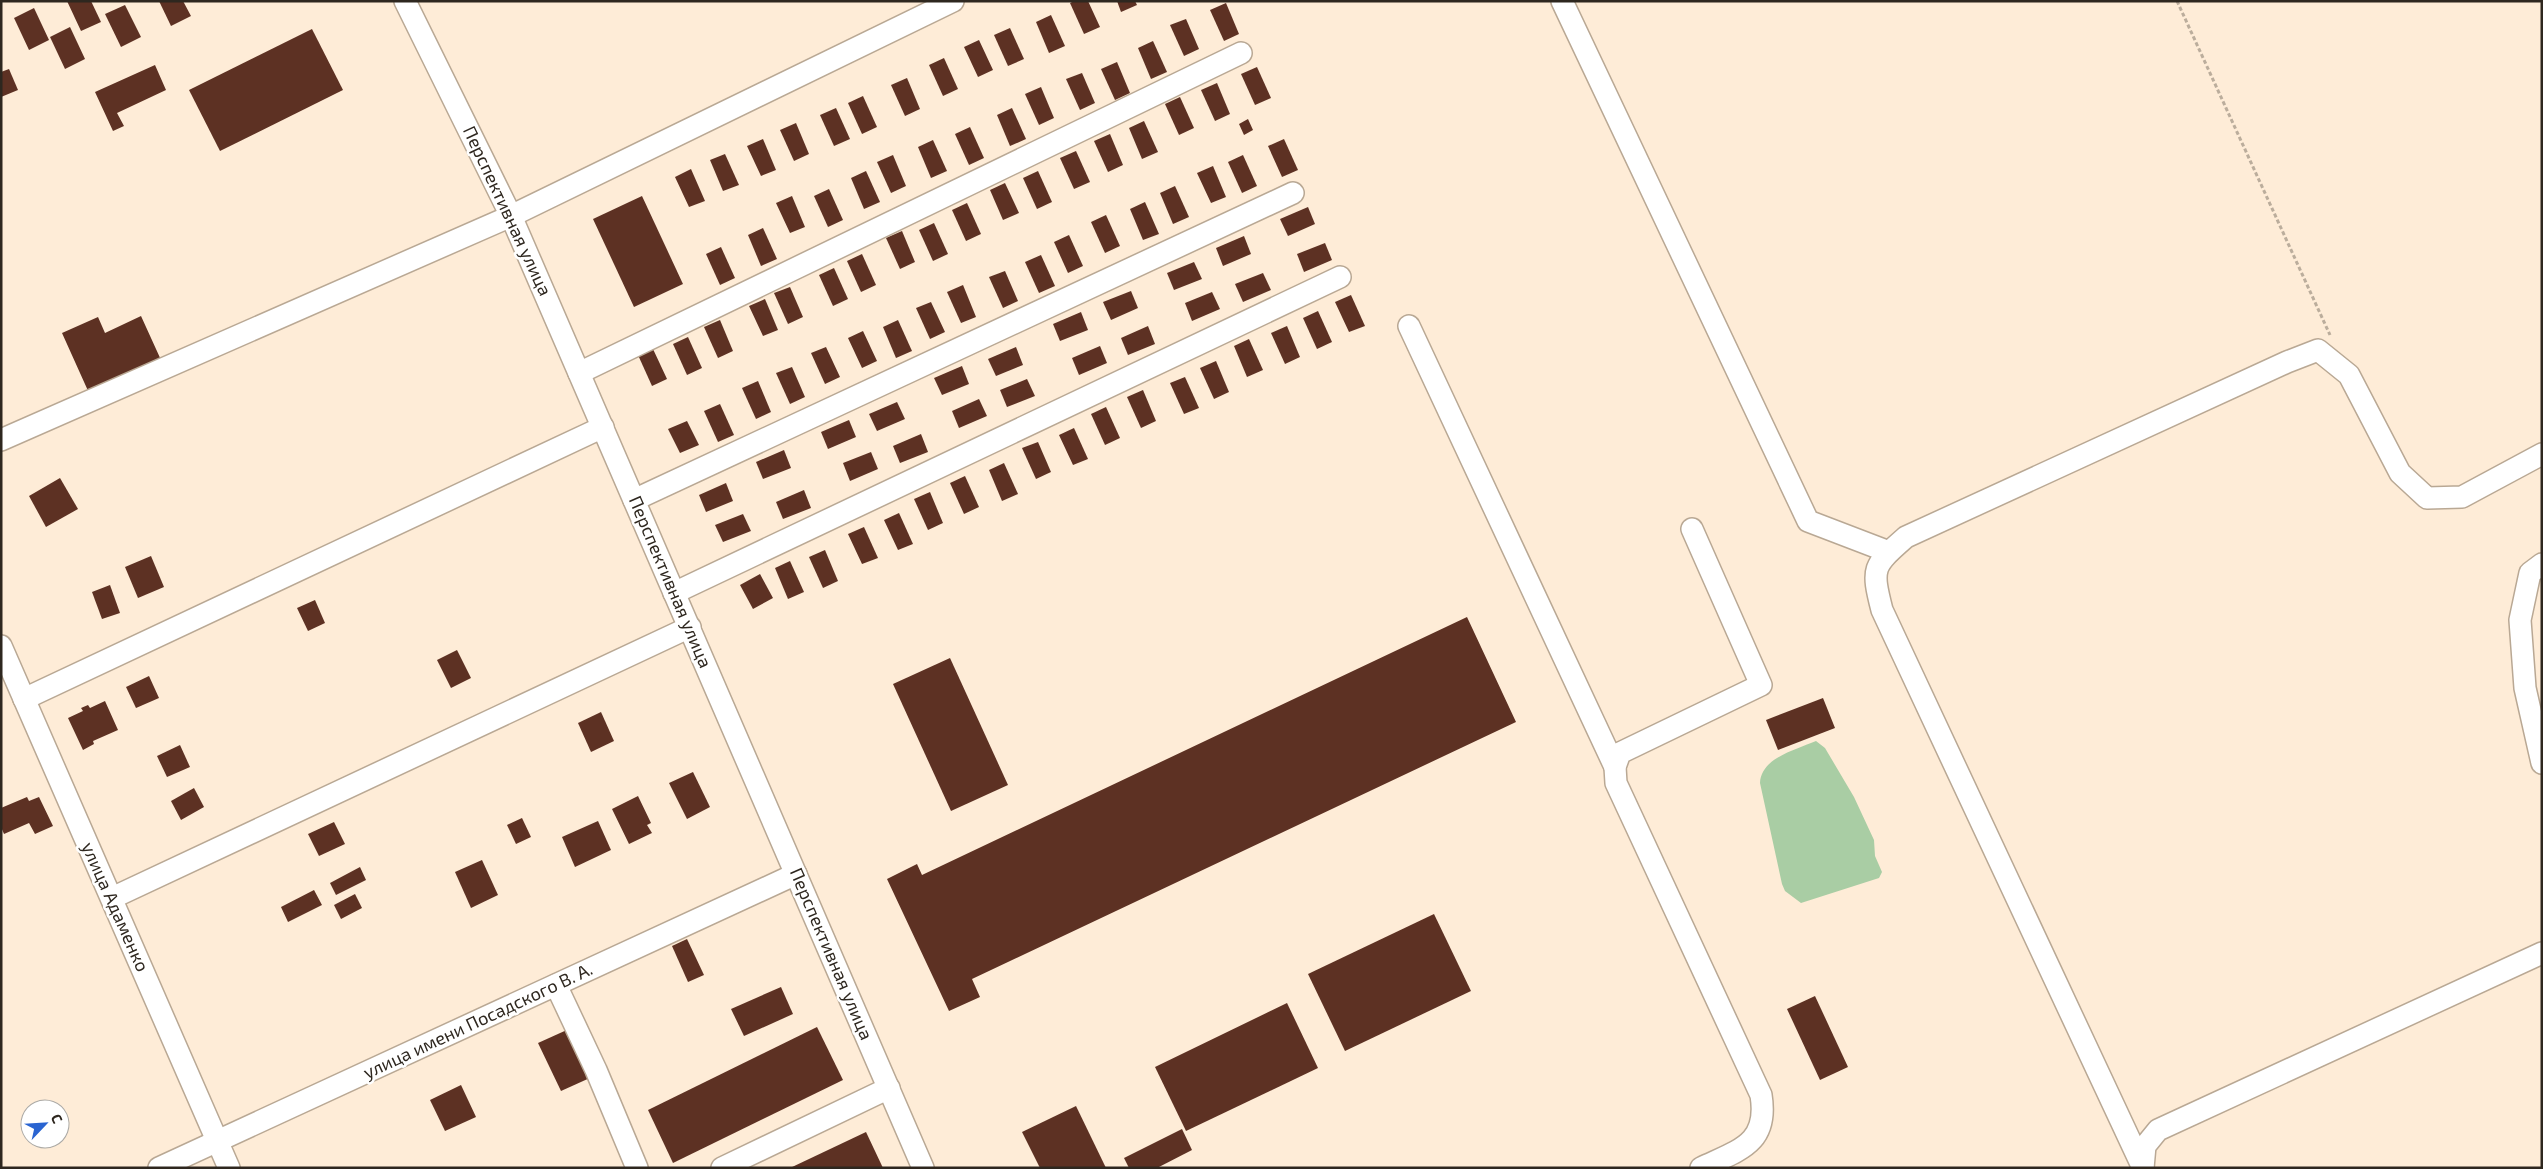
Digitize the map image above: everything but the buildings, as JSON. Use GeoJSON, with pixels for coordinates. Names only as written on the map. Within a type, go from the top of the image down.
{"type":"FeatureCollection","features":[{"type":"Feature","properties":{"kind":"street","name":"Перспективная улица"},"geometry":{"type":"LineString","coordinates":[[406,1],[511,216],[923,1168]]}},
{"type":"Feature","properties":{"kind":"street"},"geometry":{"type":"LineString","coordinates":[[1,440],[511,216],[953,1]]}},
{"type":"Feature","properties":{"kind":"street"},"geometry":{"type":"LineString","coordinates":[[1562,1],[1808,521],[1889,552]]}},
{"type":"Feature","properties":{"kind":"street"},"geometry":{"type":"LineString","coordinates":[[579,372],[1241,53]]}},
{"type":"Feature","properties":{"kind":"street"},"geometry":{"type":"LineString","coordinates":[[634,500],[1293,193]]}},
{"type":"Feature","properties":{"kind":"street"},"geometry":{"type":"LineString","coordinates":[[674,592],[1340,277]]}},
{"type":"Feature","properties":{"kind":"street"},"geometry":{"type":"LineString","coordinates":[[1409,326],[1615,767],[1616,783],[1761,1094],[1763,1122],[1751,1141],[1741,1149],[1701,1168]]}},
{"type":"Feature","properties":{"kind":"street"},"geometry":{"type":"LineString","coordinates":[[2143,1168],[1882,610],[1874,581],[1881,560],[1906,537],[1915,532],[2287,362],[2318,350],[2349,375],[2400,473],[2427,498],[2462,497],[2542,454]]}},
{"type":"Feature","properties":{"kind":"street"},"geometry":{"type":"LineString","coordinates":[[24,699],[603,427]]}},
{"type":"Feature","properties":{"kind":"street"},"geometry":{"type":"LineString","coordinates":[[1615,767],[1620,753],[1761,685],[1692,529]]}},
{"type":"Feature","properties":{"kind":"street"},"geometry":{"type":"LineString","coordinates":[[2542,564],[2530,573],[2520,620],[2525,688],[2542,763]]}},
{"type":"Feature","properties":{"kind":"street"},"geometry":{"type":"LineString","coordinates":[[112,898],[690,627]]}},
{"type":"Feature","properties":{"kind":"street","name":"улица Адаменко"},"geometry":{"type":"LineString","coordinates":[[1,646],[229,1168]]}},
{"type":"Feature","properties":{"kind":"street","name":"улица имени Посадского В. А."},"geometry":{"type":"LineString","coordinates":[[159,1168],[796,874]]}},
{"type":"Feature","properties":{"kind":"street"},"geometry":{"type":"LineString","coordinates":[[2143,1168],[2145,1146],[2158,1130],[2542,953]]}},
{"type":"Feature","properties":{"kind":"street"},"geometry":{"type":"LineString","coordinates":[[556,985],[596,1070],[636,1168]]}},
{"type":"Feature","properties":{"kind":"street"},"geometry":{"type":"LineString","coordinates":[[722,1168],[889,1088]]}},
{"type":"Feature","properties":{"kind":"path"},"geometry":{"type":"LineString","coordinates":[[2177,1],[2332,340]]}},
{"type":"Feature","properties":{"kind":"shaded area"},"geometry":{"type":"Polygon","coordinates":[[[1816,741],[1825,748],[1854,797],[1874,840],[1875,856],[1882,872],[1879,878],[1801,903],[1785,891],[1782,884],[1760,783],[1766,767],[1773,761],[1780,756],[1816,741]]]}}]}
